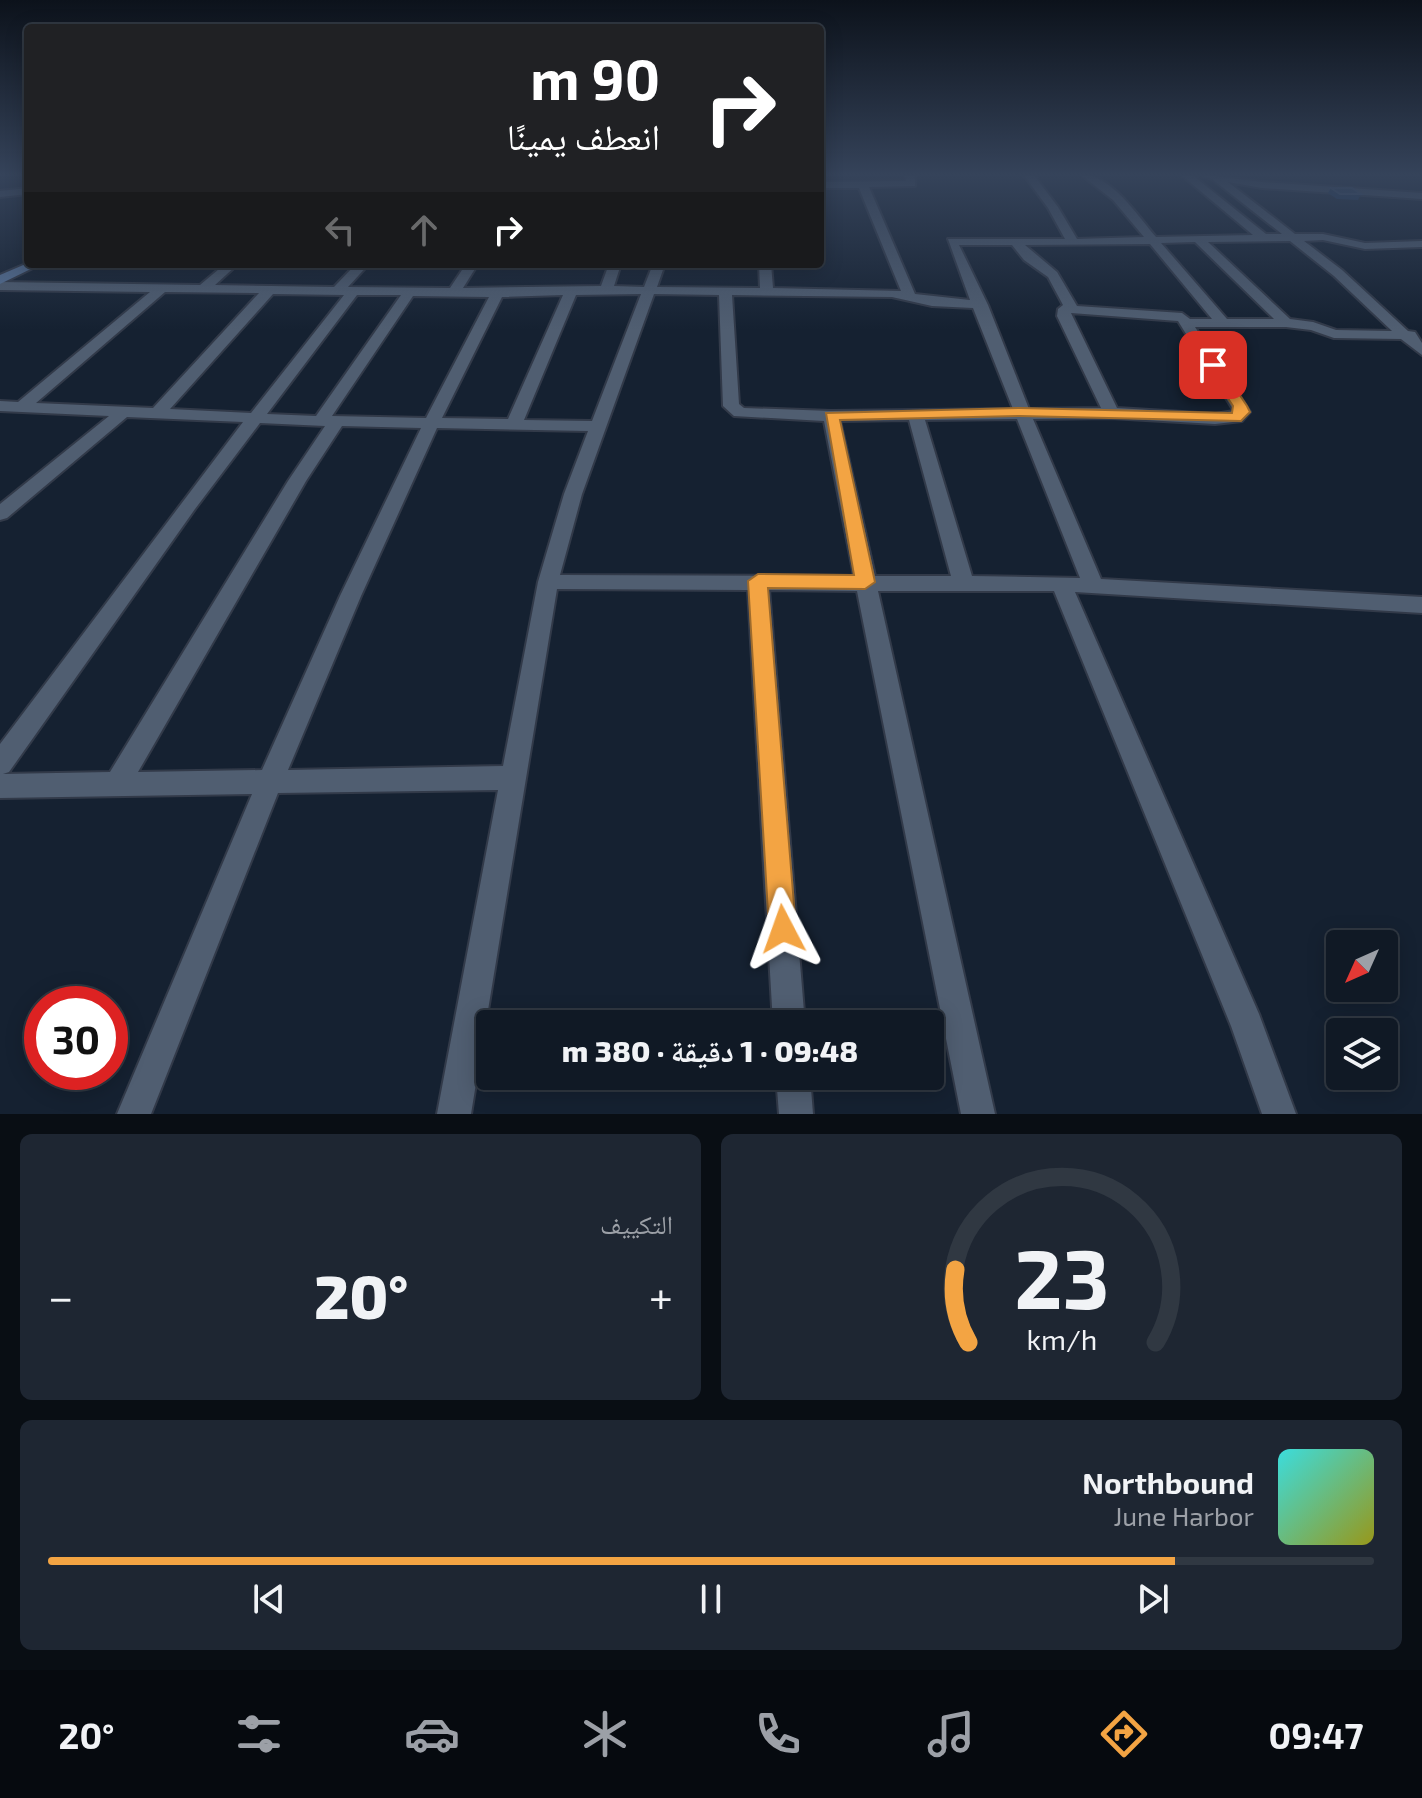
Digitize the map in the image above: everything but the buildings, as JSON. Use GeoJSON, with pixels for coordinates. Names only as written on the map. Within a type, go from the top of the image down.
{"type":"FeatureCollection","features":[{"type":"Feature","properties":{"kind":"street"},"geometry":{"type":"LineString","coordinates":[[876,226],[909,295]]}},
{"type":"Feature","properties":{"kind":"street"},"geometry":{"type":"LineString","coordinates":[[1064,226],[1073,243]]}},
{"type":"Feature","properties":{"kind":"street"},"geometry":{"type":"LineString","coordinates":[[1140,226],[1222,322]]}},
{"type":"Feature","properties":{"kind":"street"},"geometry":{"type":"LineString","coordinates":[[1249,226],[1265,239]]}},
{"type":"Feature","properties":{"kind":"street"},"geometry":{"type":"LineString","coordinates":[[1281,226],[1422,351]]}},
{"type":"Feature","properties":{"kind":"street"},"geometry":{"type":"LineString","coordinates":[[1094,587],[1020,412],[981,305],[952,241],[1073,243],[1323,237],[1365,246],[1422,244]]}},
{"type":"Feature","properties":{"kind":"street"},"geometry":{"type":"LineString","coordinates":[[1198,239],[1286,323]]}},
{"type":"Feature","properties":{"kind":"street"},"geometry":{"type":"LineString","coordinates":[[1014,240],[1028,257],[1053,275],[1071,307]]}},
{"type":"Feature","properties":{"kind":"street"},"geometry":{"type":"LineString","coordinates":[[0,271],[24,260]]}},
{"type":"Feature","properties":{"kind":"street"},"geometry":{"type":"LineString","coordinates":[[0,283],[28,268]]}},
{"type":"Feature","properties":{"kind":"street"},"geometry":{"type":"LineString","coordinates":[[203,289],[227,268]]}},
{"type":"Feature","properties":{"kind":"street"},"geometry":{"type":"LineString","coordinates":[[0,764],[254,419],[360,268]]}},
{"type":"Feature","properties":{"kind":"street"},"geometry":{"type":"LineString","coordinates":[[455,291],[469,268]]}},
{"type":"Feature","properties":{"kind":"street"},"geometry":{"type":"LineString","coordinates":[[606,290],[614,268]]}},
{"type":"Feature","properties":{"kind":"street"},"geometry":{"type":"LineString","coordinates":[[454,1114],[548,582],[573,494],[658,268]]}},
{"type":"Feature","properties":{"kind":"street"},"geometry":{"type":"LineString","coordinates":[[765,268],[767,292]]}},
{"type":"Feature","properties":{"kind":"street"},"geometry":{"type":"LineString","coordinates":[[0,283],[497,293],[606,290],[909,295],[932,302],[981,305]]}},
{"type":"Feature","properties":{"kind":"street"},"geometry":{"type":"LineString","coordinates":[[22,407],[162,288]]}},
{"type":"Feature","properties":{"kind":"street"},"geometry":{"type":"LineString","coordinates":[[158,413],[270,289]]}},
{"type":"Feature","properties":{"kind":"street"},"geometry":{"type":"LineString","coordinates":[[514,425],[572,290]]}},
{"type":"Feature","properties":{"kind":"street"},"geometry":{"type":"LineString","coordinates":[[117,784],[297,481],[329,421],[410,291]]}},
{"type":"Feature","properties":{"kind":"street"},"geometry":{"type":"LineString","coordinates":[[725,292],[733,410],[748,415],[1020,412],[1215,419],[1240,416],[1240,406],[1186,323],[1173,315],[1071,307],[1063,311],[1064,316],[1111,413]]}},
{"type":"Feature","properties":{"kind":"street"},"geometry":{"type":"LineString","coordinates":[[134,1114],[267,782],[429,424],[497,293]]}},
{"type":"Feature","properties":{"kind":"street"},"geometry":{"type":"LineString","coordinates":[[1186,323],[1286,323],[1313,326],[1334,334],[1422,335]]}},
{"type":"Feature","properties":{"kind":"street"},"geometry":{"type":"LineString","coordinates":[[0,406],[254,419],[601,426]]}},
{"type":"Feature","properties":{"kind":"street"},"geometry":{"type":"LineString","coordinates":[[0,514],[122,413]]}},
{"type":"Feature","properties":{"kind":"street"},"geometry":{"type":"LineString","coordinates":[[915,414],[963,582]]}},
{"type":"Feature","properties":{"kind":"street"},"geometry":{"type":"LineString","coordinates":[[831,416],[978,1114]]}},
{"type":"Feature","properties":{"kind":"street"},"geometry":{"type":"LineString","coordinates":[[758,581],[788,1010]]}},
{"type":"Feature","properties":{"kind":"street"},"geometry":{"type":"LineString","coordinates":[[548,582],[1061,584],[1422,605]]}},
{"type":"Feature","properties":{"kind":"street"},"geometry":{"type":"LineString","coordinates":[[1061,584],[1247,1026],[1279,1114]]}},
{"type":"Feature","properties":{"kind":"street"},"geometry":{"type":"LineString","coordinates":[[0,786],[513,778]]}},
{"type":"Feature","properties":{"kind":"street"},"geometry":{"type":"LineString","coordinates":[[794,1090],[796,1114]]}},
{"type":"Feature","properties":{"kind":"route"},"geometry":{"type":"LineString","coordinates":[[783,929],[758,581],[865,582],[831,416],[1020,412],[1236,418],[1242,412],[1240,406],[1213,365]]}}]}
